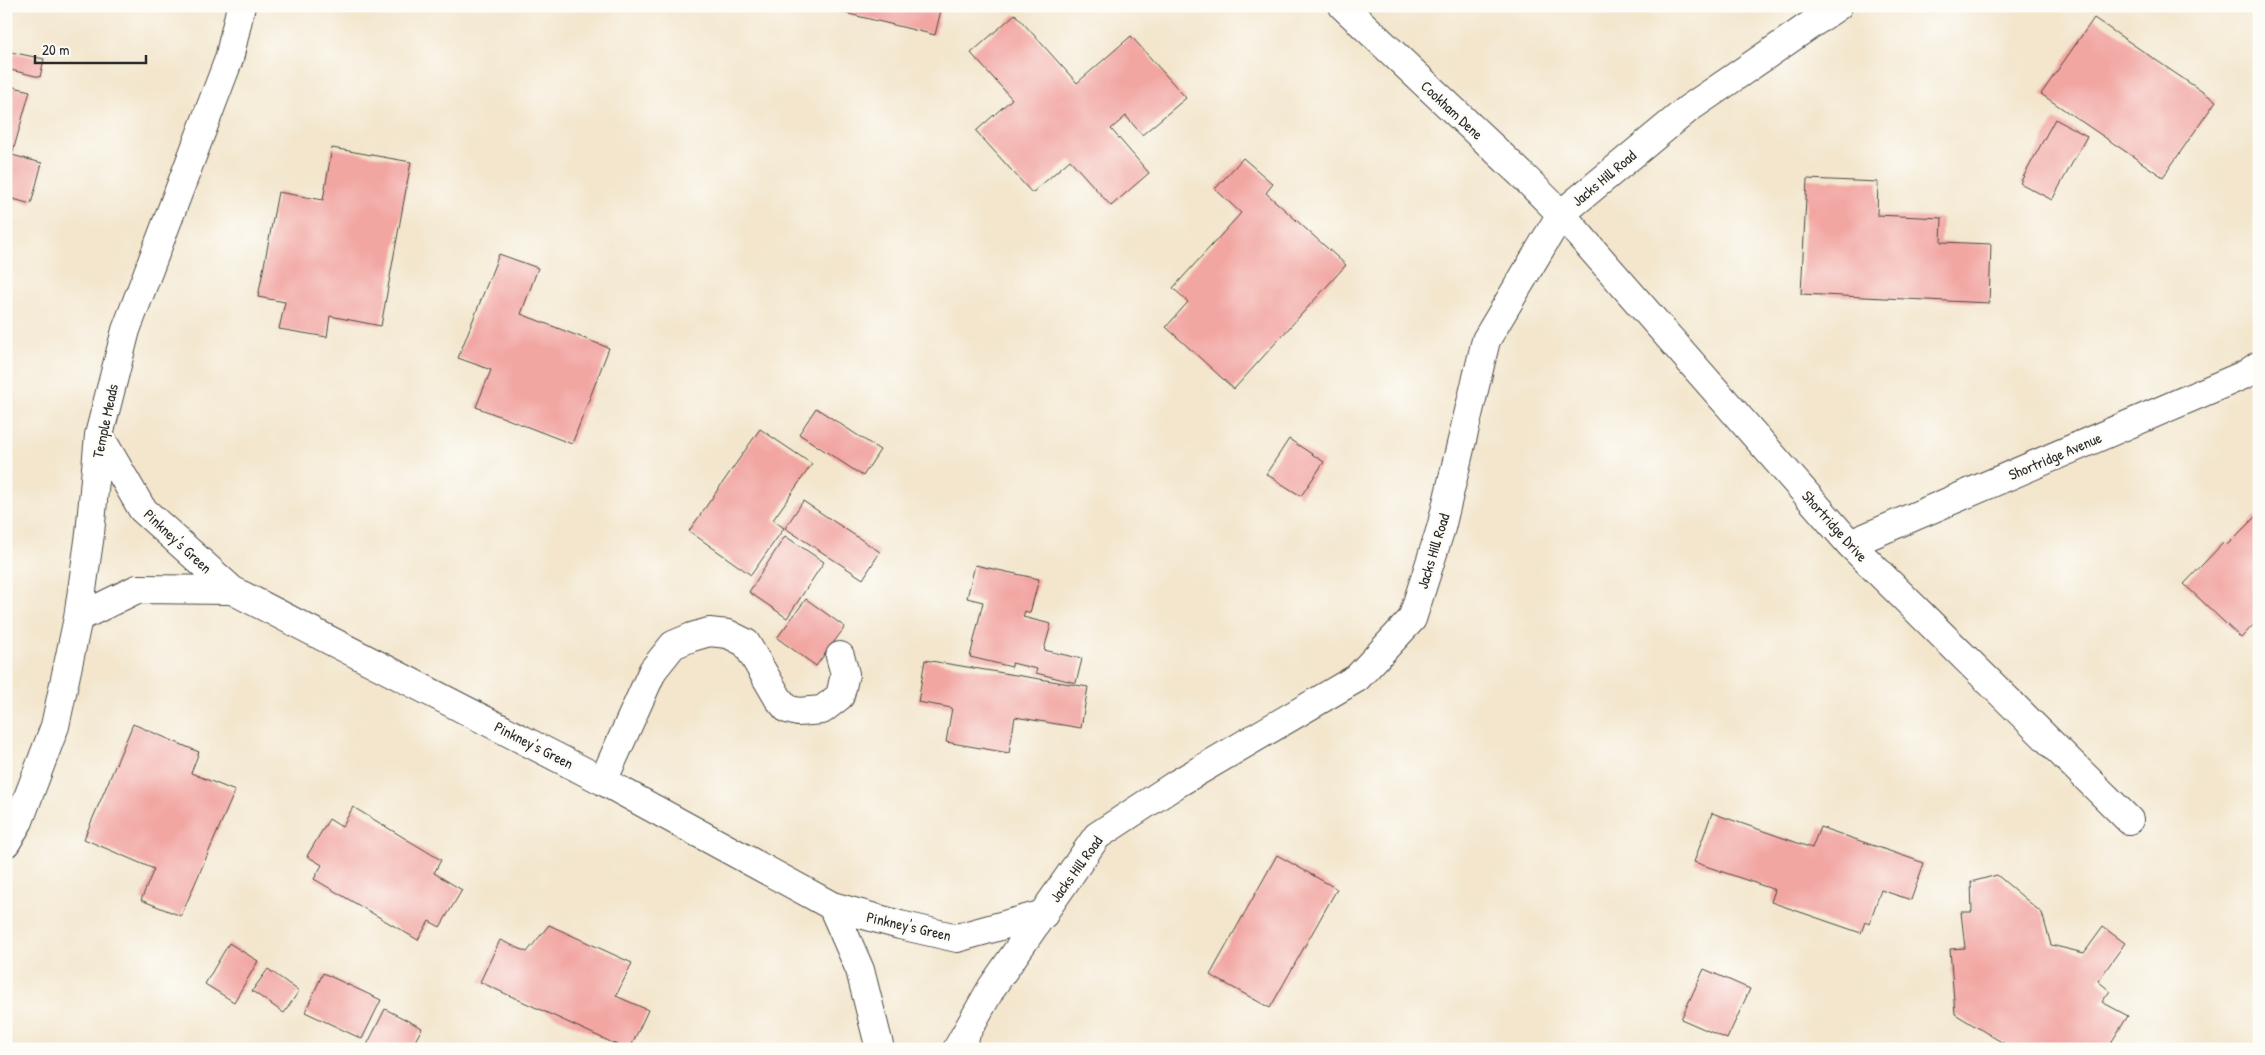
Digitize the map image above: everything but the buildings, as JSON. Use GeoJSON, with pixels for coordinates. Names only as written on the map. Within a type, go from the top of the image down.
{"type":"FeatureCollection","features":[{"type":"Feature","properties":{"kind":"street","name":"Temple Meads"},"geometry":{"type":"LineString","coordinates":[[6,843],[19,821],[55,726],[78,618],[90,534],[99,435],[126,330],[230,59],[241,6]]}},
{"type":"Feature","properties":{"kind":"street","name":"Cookham Dene"},"geometry":{"type":"LineString","coordinates":[[1343,6],[1561,214]]}},
{"type":"Feature","properties":{"kind":"street","name":"Jacks Hill Road"},"geometry":{"type":"LineString","coordinates":[[957,1049],[992,987],[1097,836],[1178,784],[1357,678],[1412,619],[1441,528],[1486,340],[1561,214],[1688,109],[1838,6]]}},
{"type":"Feature","properties":{"kind":"street","name":"Shortridge Drive"},"geometry":{"type":"LineString","coordinates":[[1561,214],[1850,544],[2129,820]]}},
{"type":"Feature","properties":{"kind":"street","name":"Shortridge Avenue"},"geometry":{"type":"LineString","coordinates":[[1850,544],[2246,374],[2259,365]]}},
{"type":"Feature","properties":{"kind":"street","name":"Pinkney's Green"},"geometry":{"type":"LineString","coordinates":[[99,435],[142,509],[232,590],[604,781],[832,906],[900,926],[958,938],[1044,914]]}},
{"type":"Feature","properties":{"kind":"street","name":"Pinkney's Green"},"geometry":{"type":"LineString","coordinates":[[78,618],[137,589],[232,590]]}},
{"type":"Feature","properties":{"kind":"street"},"geometry":{"type":"LineString","coordinates":[[604,781],[654,670],[674,645],[709,632],[728,634],[746,643],[778,698],[787,708],[798,712],[822,710],[840,696],[844,674],[840,656]]}},
{"type":"Feature","properties":{"kind":"street"},"geometry":{"type":"LineString","coordinates":[[832,906],[860,970],[880,1049]]}}]}
